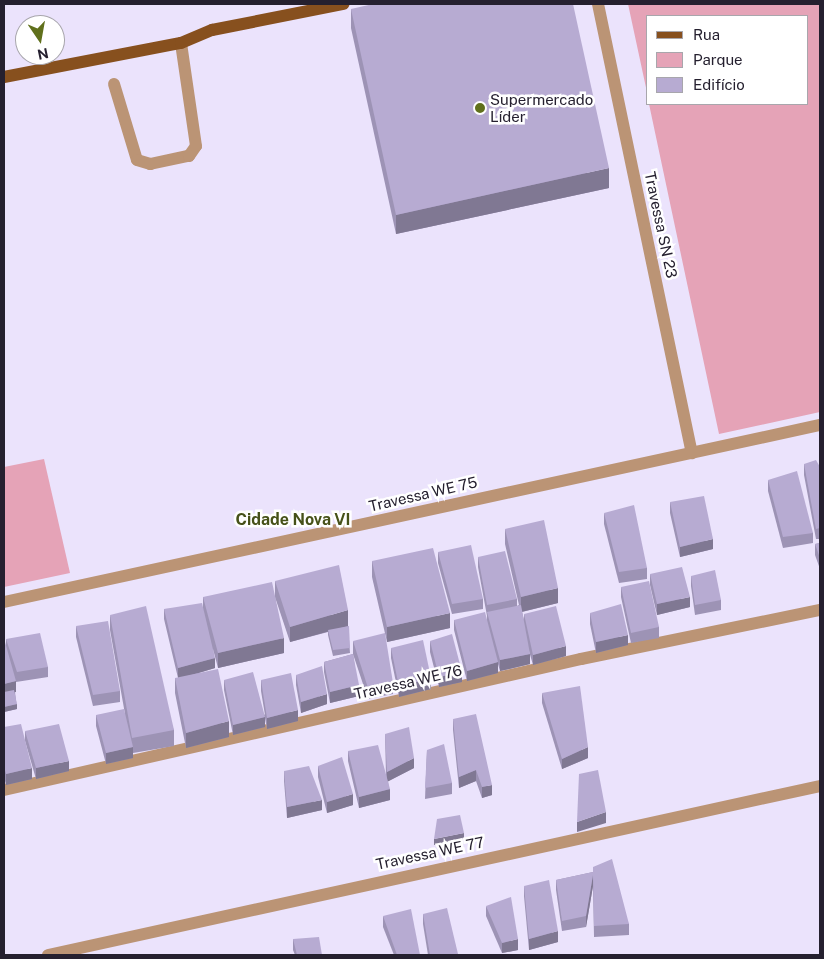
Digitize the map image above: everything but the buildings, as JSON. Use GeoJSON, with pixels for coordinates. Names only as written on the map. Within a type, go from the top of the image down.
{"type":"FeatureCollection","features":[{"type":"Feature","properties":{"kind":"main road"},"geometry":{"type":"LineString","coordinates":[[4,78],[181,43],[212,30],[343,4]]}},
{"type":"Feature","properties":{"kind":"street","name":"Travessa SN 23"},"geometry":{"type":"LineString","coordinates":[[598,4],[692,453]]}},
{"type":"Feature","properties":{"kind":"street"},"geometry":{"type":"LineString","coordinates":[[114,84],[137,160],[150,164],[189,156],[196,146],[181,43]]}},
{"type":"Feature","properties":{"kind":"street","name":"Travessa WE 75"},"geometry":{"type":"LineString","coordinates":[[4,602],[820,426]]}},
{"type":"Feature","properties":{"kind":"street","name":"Travessa WE 76"},"geometry":{"type":"LineString","coordinates":[[4,790],[581,659],[820,610]]}},
{"type":"Feature","properties":{"kind":"street","name":"Travessa WE 77"},"geometry":{"type":"LineString","coordinates":[[48,955],[820,786]]}},
{"type":"Feature","properties":{"kind":"green space"},"geometry":{"type":"Polygon","coordinates":[[[628,4],[820,4],[820,412],[719,434],[649,105],[809,105],[809,15],[646,15],[646,88],[628,4]]]}},
{"type":"Feature","properties":{"kind":"green space"},"geometry":{"type":"Polygon","coordinates":[[[44,459],[70,573],[4,587],[4,467],[44,459]]]}},
{"type":"Feature","properties":{"kind":"place","name":"Supermercado Líder"},"geometry":{"type":"Point","coordinates":[480,108]}},
{"type":"Feature","properties":{"kind":"district","name":"Cidade Nova VI"},"geometry":{"type":"Point","coordinates":[293,520]}}]}
